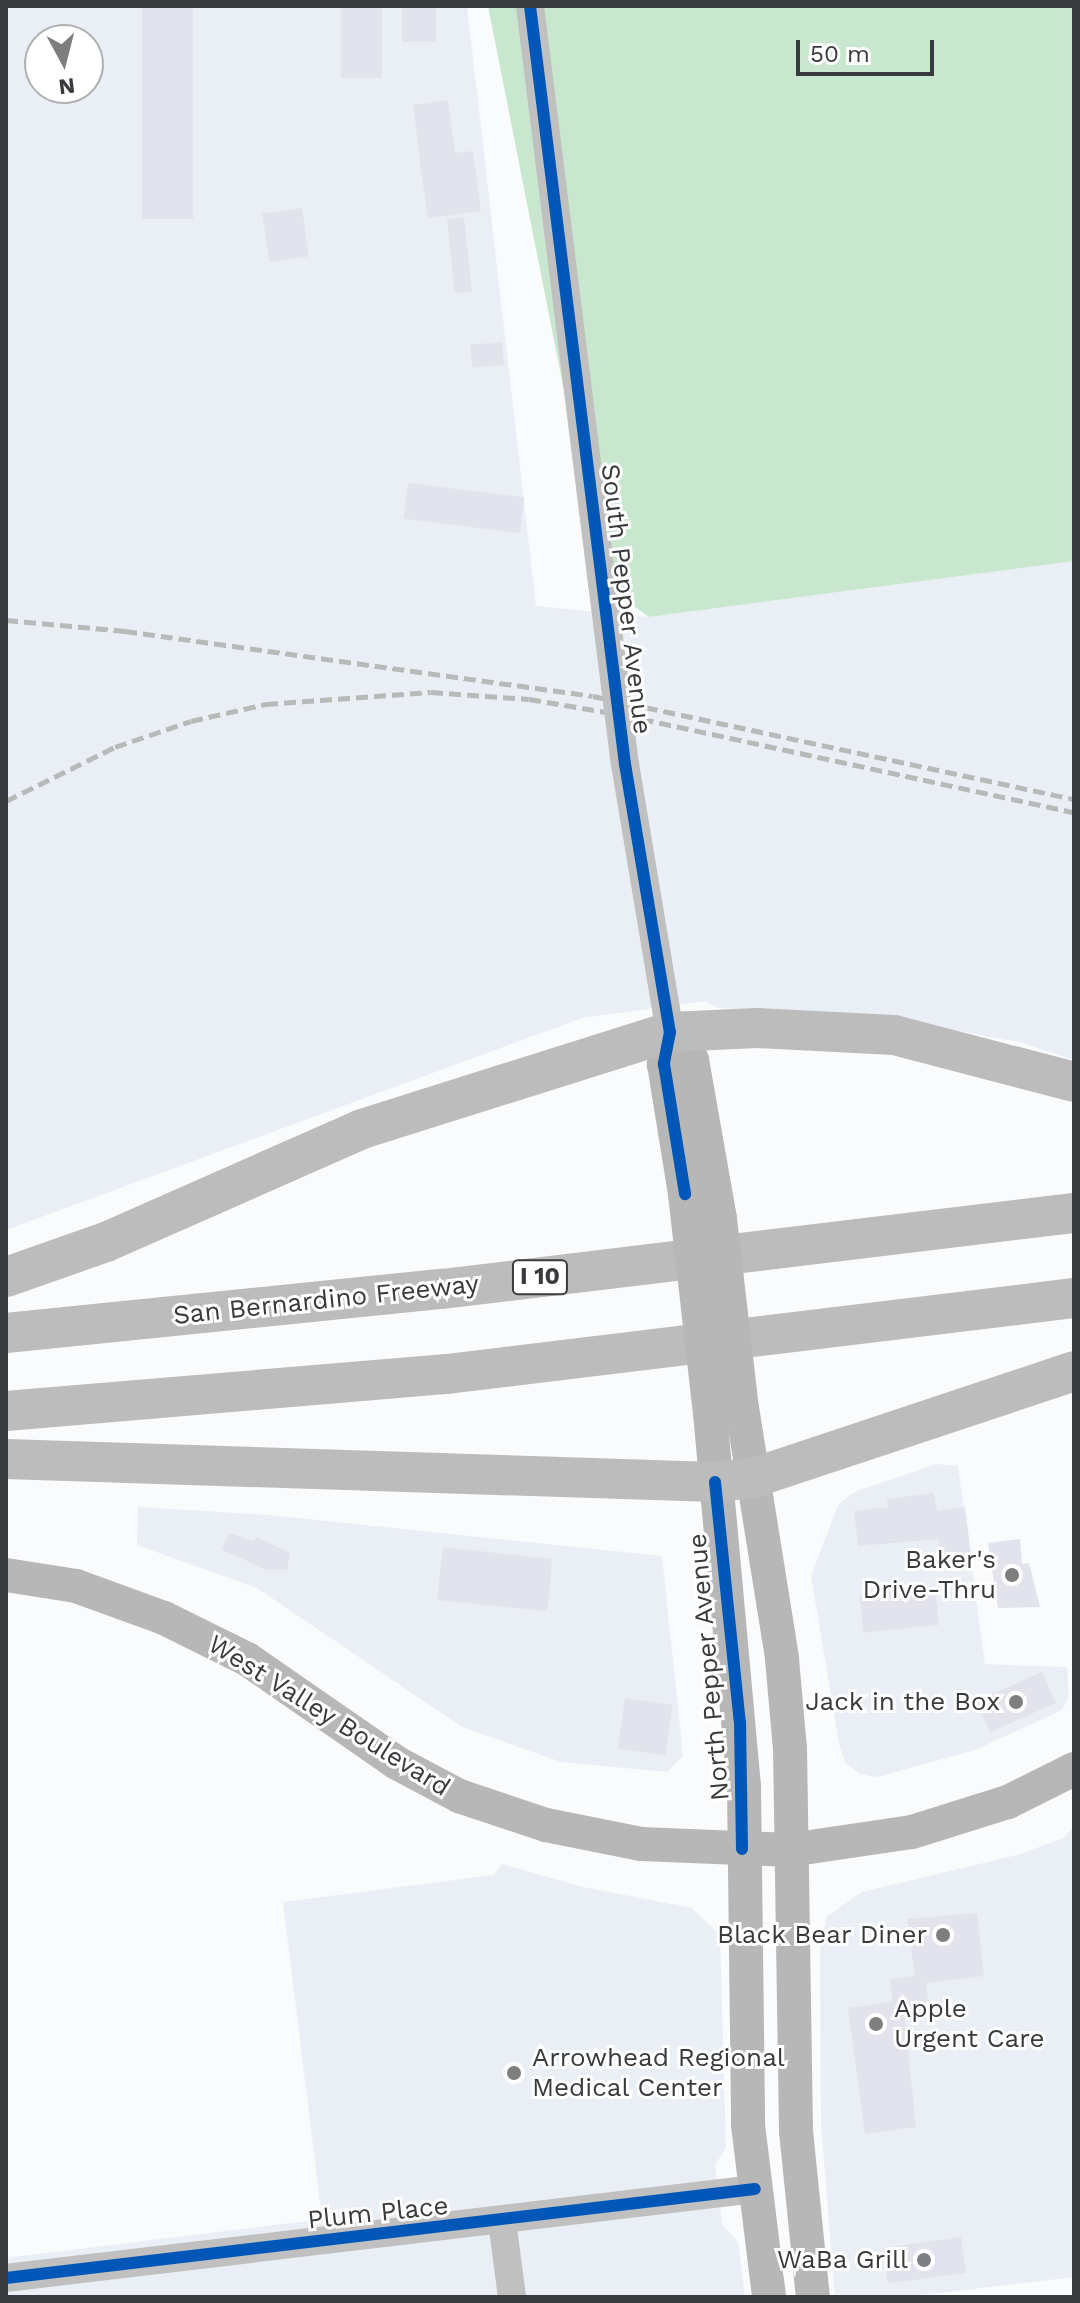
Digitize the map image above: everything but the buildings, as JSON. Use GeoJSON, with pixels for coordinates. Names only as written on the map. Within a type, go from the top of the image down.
{"type":"FeatureCollection","features":[{"type":"Feature","properties":{"kind":"highway"},"geometry":{"type":"LineString","coordinates":[[6,1277],[106,1242],[362,1129],[670,1032],[757,1028],[894,1035],[1074,1082]]}},
{"type":"Feature","properties":{"kind":"highway","name":"San Bernardino Freeway"},"geometry":{"type":"LineString","coordinates":[[6,1333],[442,1289],[1074,1213]]}},
{"type":"Feature","properties":{"kind":"highway"},"geometry":{"type":"LineString","coordinates":[[6,1411],[447,1374],[1074,1298]]}},
{"type":"Feature","properties":{"kind":"highway"},"geometry":{"type":"LineString","coordinates":[[6,1459],[734,1480],[1074,1371]]}},
{"type":"Feature","properties":{"kind":"main road","name":"South Pepper Avenue"},"geometry":{"type":"LineString","coordinates":[[670,1032],[664,1064],[700,1193],[714,1306]]}},
{"type":"Feature","properties":{"kind":"main road","name":"North Pepper Avenue"},"geometry":{"type":"LineString","coordinates":[[714,1306],[734,1480],[748,2125],[770,2296]]}},
{"type":"Feature","properties":{"kind":"main road","name":"North Pepper Avenue"},"geometry":{"type":"LineString","coordinates":[[734,1480],[782,1659],[790,1748],[796,2131],[813,2297]]}},
{"type":"Feature","properties":{"kind":"main road","name":"West Valley Boulevard"},"geometry":{"type":"LineString","coordinates":[[6,1575],[76,1586],[164,1618],[247,1659],[364,1742],[459,1796],[546,1825],[641,1844],[790,1850],[912,1832],[1008,1802],[1074,1769]]}},
{"type":"Feature","properties":{"kind":"street","name":"South Pepper Avenue"},"geometry":{"type":"LineString","coordinates":[[530,6],[625,764],[670,1032]]}},
{"type":"Feature","properties":{"kind":"street","name":"Plum Place"},"geometry":{"type":"LineString","coordinates":[[6,2278],[755,2189]]}},
{"type":"Feature","properties":{"kind":"street"},"geometry":{"type":"LineString","coordinates":[[502,2221],[512,2297]]}},
{"type":"Feature","properties":{"kind":"shaded area"},"geometry":{"type":"Polygon","coordinates":[[[6,6],[467,6],[536,606],[649,617],[1074,561],[1074,1060],[1019,1042],[886,1018],[718,1008],[705,1001],[582,1018],[6,1230],[6,6]]]}},
{"type":"Feature","properties":{"kind":"shaded area"},"geometry":{"type":"Polygon","coordinates":[[[937,1464],[958,1466],[985,1664],[1067,1667],[1069,1697],[1062,1710],[975,1750],[877,1777],[860,1774],[845,1762],[839,1744],[811,1576],[838,1505],[854,1492],[937,1464]]]}},
{"type":"Feature","properties":{"kind":"shaded area"},"geometry":{"type":"Polygon","coordinates":[[[138,1507],[269,1515],[662,1556],[683,1756],[667,1772],[561,1762],[462,1727],[257,1588],[137,1545],[138,1507]]]}},
{"type":"Feature","properties":{"kind":"shaded area"},"geometry":{"type":"Polygon","coordinates":[[[1074,1827],[1074,2277],[906,2297],[835,2297],[821,2124],[820,1949],[826,1917],[862,1892],[1021,1854],[1063,1838],[1074,1827]]]}},
{"type":"Feature","properties":{"kind":"shaded area","name":"Arrowhead Regional Medical Center"},"geometry":{"type":"Polygon","coordinates":[[[502,1864],[583,1887],[692,1908],[720,1935],[726,2148],[715,2165],[722,2224],[738,2242],[745,2297],[6,2297],[6,2258],[322,2219],[283,1902],[494,1875],[502,1864]]]}},
{"type":"Feature","properties":{"kind":"green space"},"geometry":{"type":"Polygon","coordinates":[[[488,6],[1074,6],[1074,561],[649,617],[602,583],[488,6]]]}},
{"type":"Feature","properties":{"kind":"railway"},"geometry":{"type":"LineString","coordinates":[[6,620],[125,631],[593,696],[1074,799]]}},
{"type":"Feature","properties":{"kind":"railway"},"geometry":{"type":"LineString","coordinates":[[6,801],[115,747],[191,721],[266,704],[431,692],[529,699],[624,715],[1074,812]]}},
{"type":"Feature","properties":{"kind":"cycle path"},"geometry":{"type":"LineString","coordinates":[[530,6],[625,764],[670,1032],[664,1064],[685,1194]]}},
{"type":"Feature","properties":{"kind":"cycle path"},"geometry":{"type":"LineString","coordinates":[[715,1482],[740,1722],[742,1849]]}},
{"type":"Feature","properties":{"kind":"cycle path"},"geometry":{"type":"LineString","coordinates":[[6,2278],[755,2189]]}},
{"type":"Feature","properties":{"kind":"place","name":"Baker's Drive-Thru"},"geometry":{"type":"Point","coordinates":[1012,1575]}},
{"type":"Feature","properties":{"kind":"place","name":"Jack in the Box"},"geometry":{"type":"Point","coordinates":[1016,1702]}},
{"type":"Feature","properties":{"kind":"place","name":"Black Bear Diner"},"geometry":{"type":"Point","coordinates":[943,1935]}},
{"type":"Feature","properties":{"kind":"place","name":"Apple Urgent Care"},"geometry":{"type":"Point","coordinates":[876,2024]}},
{"type":"Feature","properties":{"kind":"place","name":"Arrowhead Regional Medical Center"},"geometry":{"type":"Point","coordinates":[514,2073]}},
{"type":"Feature","properties":{"kind":"place","name":"WaBa Grill"},"geometry":{"type":"Point","coordinates":[924,2260]}}]}
